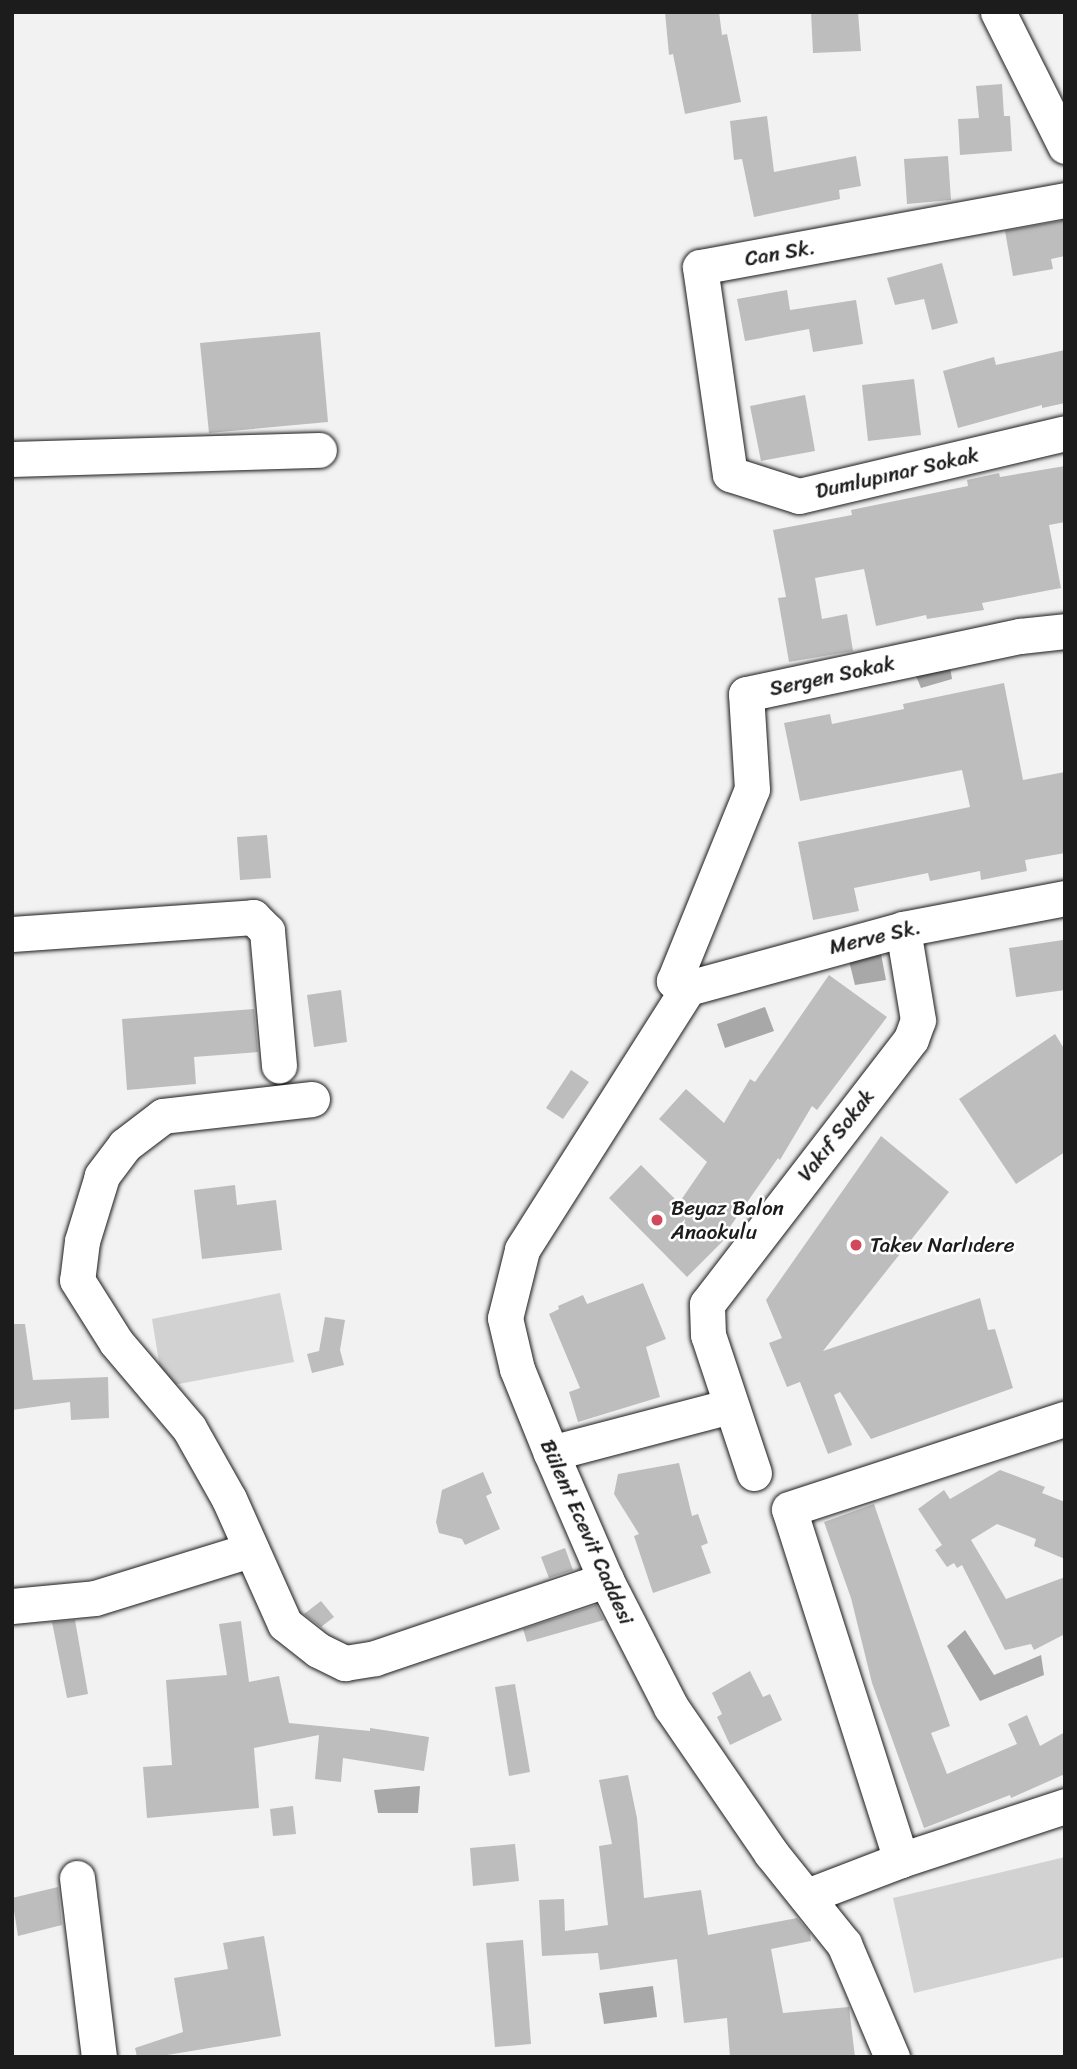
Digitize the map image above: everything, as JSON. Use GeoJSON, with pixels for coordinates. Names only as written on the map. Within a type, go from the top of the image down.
{"type":"FeatureCollection","features":[{"type":"Feature","properties":{"kind":"street"},"geometry":{"type":"LineString","coordinates":[[998,12],[1065,146]]}},
{"type":"Feature","properties":{"kind":"street","name":"Can Sk."},"geometry":{"type":"LineString","coordinates":[[730,474],[700,267],[1065,200]]}},
{"type":"Feature","properties":{"kind":"street","name":"Dumlupınar Sokak"},"geometry":{"type":"LineString","coordinates":[[730,474],[799,496],[1065,433]]}},
{"type":"Feature","properties":{"kind":"street"},"geometry":{"type":"LineString","coordinates":[[12,459],[319,450]]}},
{"type":"Feature","properties":{"kind":"street","name":"Sergen Sokak"},"geometry":{"type":"LineString","coordinates":[[688,988],[674,981],[752,789],[746,694],[1020,636],[1065,631]]}},
{"type":"Feature","properties":{"kind":"street","name":"Merve Sk."},"geometry":{"type":"LineString","coordinates":[[688,988],[903,929],[1065,898]]}},
{"type":"Feature","properties":{"kind":"street"},"geometry":{"type":"LineString","coordinates":[[12,934],[253,917],[267,931],[279,1065]]}},
{"type":"Feature","properties":{"kind":"street","name":"Vakıf Sokak"},"geometry":{"type":"LineString","coordinates":[[754,1473],[708,1335],[707,1304],[911,1039],[918,1020],[903,929]]}},
{"type":"Feature","properties":{"kind":"street","name":"Bülent Ecevit Caddesi"},"geometry":{"type":"LineString","coordinates":[[688,988],[522,1250],[505,1318],[517,1369],[551,1453],[606,1580],[671,1707],[771,1853],[844,1944],[892,2057]]}},
{"type":"Feature","properties":{"kind":"street"},"geometry":{"type":"LineString","coordinates":[[312,1100],[163,1116],[125,1145],[102,1177],[82,1241],[77,1280],[116,1342],[188,1427],[229,1499],[285,1624],[318,1650],[345,1663],[375,1658],[606,1580]]}},
{"type":"Feature","properties":{"kind":"street"},"geometry":{"type":"LineString","coordinates":[[551,1453],[730,1406]]}},
{"type":"Feature","properties":{"kind":"street"},"geometry":{"type":"LineString","coordinates":[[901,1860],[789,1509],[1065,1419]]}},
{"type":"Feature","properties":{"kind":"street"},"geometry":{"type":"LineString","coordinates":[[12,1606],[95,1598],[250,1550]]}},
{"type":"Feature","properties":{"kind":"street"},"geometry":{"type":"LineString","coordinates":[[807,1896],[901,1860],[1065,1806]]}},
{"type":"Feature","properties":{"kind":"street"},"geometry":{"type":"LineString","coordinates":[[77,1878],[99,2057]]}},
{"type":"Feature","properties":{"kind":"shaded area"},"geometry":{"type":"Polygon","coordinates":[[[950,667],[952,679],[921,688],[916,676],[950,667]]]}},
{"type":"Feature","properties":{"kind":"shaded area"},"geometry":{"type":"Polygon","coordinates":[[[881,954],[886,980],[855,985],[849,961],[881,954]]]}},
{"type":"Feature","properties":{"kind":"shaded area"},"geometry":{"type":"Polygon","coordinates":[[[765,1007],[774,1031],[725,1048],[717,1024],[765,1007]]]}},
{"type":"Feature","properties":{"kind":"shaded area"},"geometry":{"type":"Polygon","coordinates":[[[280,1293],[294,1362],[163,1387],[152,1319],[280,1293]]]}},
{"type":"Feature","properties":{"kind":"shaded area"},"geometry":{"type":"Polygon","coordinates":[[[965,1630],[994,1675],[1041,1655],[1044,1675],[980,1701],[947,1646],[965,1630]]]}},
{"type":"Feature","properties":{"kind":"shaded area"},"geometry":{"type":"Polygon","coordinates":[[[420,1786],[418,1813],[378,1813],[374,1790],[420,1786]]]}},
{"type":"Feature","properties":{"kind":"shaded area"},"geometry":{"type":"Polygon","coordinates":[[[1065,1857],[1065,1957],[914,1993],[893,1898],[1065,1857]]]}},
{"type":"Feature","properties":{"kind":"shaded area"},"geometry":{"type":"Polygon","coordinates":[[[653,1986],[657,2017],[604,2024],[599,1993],[653,1986]]]}},
{"type":"Feature","properties":{"kind":"building"},"geometry":{"type":"Polygon","coordinates":[[[665,12],[719,12],[722,35],[727,34],[741,102],[685,114],[673,54],[669,55],[665,12]]]}},
{"type":"Feature","properties":{"kind":"building"},"geometry":{"type":"Polygon","coordinates":[[[811,12],[858,12],[861,51],[813,53],[811,12]]]}},
{"type":"Feature","properties":{"kind":"building"},"geometry":{"type":"Polygon","coordinates":[[[1002,84],[1004,116],[1010,116],[1012,151],[960,155],[958,119],[979,118],[976,86],[1002,84]]]}},
{"type":"Feature","properties":{"kind":"building"},"geometry":{"type":"Polygon","coordinates":[[[767,116],[774,172],[856,156],[861,186],[839,190],[840,199],[754,217],[742,159],[734,160],[730,121],[767,116]]]}},
{"type":"Feature","properties":{"kind":"building"},"geometry":{"type":"Polygon","coordinates":[[[948,156],[951,200],[907,204],[904,159],[948,156]]]}},
{"type":"Feature","properties":{"kind":"building"},"geometry":{"type":"Polygon","coordinates":[[[1065,220],[1065,256],[1051,259],[1053,269],[1013,276],[1005,231],[1065,220]]]}},
{"type":"Feature","properties":{"kind":"building"},"geometry":{"type":"Polygon","coordinates":[[[942,263],[958,323],[932,330],[924,299],[895,305],[887,278],[942,263]]]}},
{"type":"Feature","properties":{"kind":"building"},"geometry":{"type":"Polygon","coordinates":[[[787,290],[790,310],[856,300],[863,344],[813,352],[809,329],[745,341],[737,299],[787,290]]]}},
{"type":"Feature","properties":{"kind":"building"},"geometry":{"type":"Polygon","coordinates":[[[320,332],[328,422],[209,433],[200,343],[320,332]]]}},
{"type":"Feature","properties":{"kind":"building"},"geometry":{"type":"Polygon","coordinates":[[[1065,350],[1065,403],[1042,408],[1042,405],[958,428],[943,371],[994,357],[996,365],[1065,350]]]}},
{"type":"Feature","properties":{"kind":"building"},"geometry":{"type":"Polygon","coordinates":[[[914,379],[921,435],[868,441],[862,385],[914,379]]]}},
{"type":"Feature","properties":{"kind":"building"},"geometry":{"type":"Polygon","coordinates":[[[805,395],[815,451],[761,461],[750,406],[805,395]]]}},
{"type":"Feature","properties":{"kind":"building"},"geometry":{"type":"Polygon","coordinates":[[[1065,466],[1065,522],[1049,525],[1061,588],[982,603],[984,610],[927,619],[926,615],[876,626],[864,569],[815,578],[822,619],[847,614],[853,651],[789,662],[778,598],[786,597],[773,530],[852,515],[851,510],[968,486],[967,480],[999,473],[1000,477],[1065,466]]]}},
{"type":"Feature","properties":{"kind":"building"},"geometry":{"type":"Polygon","coordinates":[[[1004,683],[1023,780],[1065,772],[1065,853],[1025,860],[1027,871],[981,880],[980,871],[930,881],[928,873],[854,888],[859,911],[813,920],[798,842],[970,807],[962,770],[800,801],[784,723],[830,714],[832,724],[904,709],[903,704],[1004,683]]]}},
{"type":"Feature","properties":{"kind":"building"},"geometry":{"type":"Polygon","coordinates":[[[267,835],[271,878],[240,880],[237,837],[267,835]]]}},
{"type":"Feature","properties":{"kind":"building"},"geometry":{"type":"Polygon","coordinates":[[[1063,940],[1065,990],[1016,997],[1009,948],[1063,940]]]}},
{"type":"Feature","properties":{"kind":"building"},"geometry":{"type":"Polygon","coordinates":[[[829,975],[887,1017],[817,1110],[812,1106],[780,1160],[778,1158],[725,1234],[727,1237],[687,1277],[609,1198],[641,1165],[679,1203],[707,1162],[659,1119],[686,1089],[724,1123],[750,1079],[755,1082],[829,975]]]}},
{"type":"Feature","properties":{"kind":"building"},"geometry":{"type":"Polygon","coordinates":[[[341,990],[347,1042],[314,1047],[307,995],[341,990]]]}},
{"type":"Feature","properties":{"kind":"building"},"geometry":{"type":"Polygon","coordinates":[[[254,1009],[258,1052],[194,1057],[196,1084],[127,1090],[122,1019],[254,1009]]]}},
{"type":"Feature","properties":{"kind":"building"},"geometry":{"type":"Polygon","coordinates":[[[1055,1034],[1065,1050],[1065,1152],[1016,1184],[959,1099],[1055,1034]]]}},
{"type":"Feature","properties":{"kind":"building"},"geometry":{"type":"Polygon","coordinates":[[[571,1070],[589,1082],[563,1119],[546,1108],[571,1070]]]}},
{"type":"Feature","properties":{"kind":"building","name":"Takev Narlıdere"},"geometry":{"type":"Polygon","coordinates":[[[881,1136],[949,1192],[823,1351],[980,1298],[988,1330],[995,1329],[1013,1388],[871,1439],[840,1392],[834,1395],[852,1445],[828,1454],[800,1382],[787,1387],[769,1343],[782,1338],[766,1300],[881,1136]]]}},
{"type":"Feature","properties":{"kind":"building"},"geometry":{"type":"Polygon","coordinates":[[[235,1185],[237,1205],[276,1200],[282,1250],[202,1259],[194,1190],[235,1185]]]}},
{"type":"Feature","properties":{"kind":"building"},"geometry":{"type":"Polygon","coordinates":[[[643,1283],[666,1339],[646,1347],[660,1397],[578,1422],[569,1392],[580,1388],[549,1314],[559,1309],[558,1306],[583,1295],[587,1304],[643,1283]]]}},
{"type":"Feature","properties":{"kind":"building"},"geometry":{"type":"Polygon","coordinates":[[[325,1317],[345,1320],[340,1350],[344,1365],[312,1373],[307,1354],[319,1351],[325,1317]]]}},
{"type":"Feature","properties":{"kind":"building"},"geometry":{"type":"Polygon","coordinates":[[[12,1324],[25,1324],[33,1380],[108,1377],[109,1418],[71,1420],[70,1402],[12,1410],[12,1324]]]}},
{"type":"Feature","properties":{"kind":"building"},"geometry":{"type":"Polygon","coordinates":[[[679,1463],[692,1516],[698,1514],[708,1543],[701,1546],[711,1573],[653,1593],[634,1536],[639,1534],[614,1494],[618,1474],[679,1463]]]}},
{"type":"Feature","properties":{"kind":"building"},"geometry":{"type":"Polygon","coordinates":[[[1000,1470],[1045,1487],[1042,1493],[1065,1502],[1065,1559],[1034,1546],[1036,1539],[997,1524],[971,1540],[1006,1599],[1065,1577],[1065,1634],[1034,1650],[1031,1644],[1005,1650],[962,1565],[957,1568],[954,1563],[947,1567],[935,1550],[942,1545],[918,1509],[944,1490],[950,1499],[1000,1470]]]}},
{"type":"Feature","properties":{"kind":"building"},"geometry":{"type":"Polygon","coordinates":[[[483,1472],[492,1493],[486,1496],[500,1529],[465,1545],[462,1539],[439,1533],[436,1522],[442,1490],[483,1472]]]}},
{"type":"Feature","properties":{"kind":"building"},"geometry":{"type":"Polygon","coordinates":[[[874,1504],[950,1726],[931,1733],[947,1774],[1017,1744],[1008,1724],[1027,1715],[1040,1746],[1065,1732],[1065,1774],[1011,1798],[1010,1795],[924,1828],[872,1683],[851,1598],[824,1522],[874,1504]]]}},
{"type":"Feature","properties":{"kind":"building"},"geometry":{"type":"Polygon","coordinates":[[[565,1548],[573,1570],[549,1578],[541,1557],[565,1548]]]}},
{"type":"Feature","properties":{"kind":"building"},"geometry":{"type":"Polygon","coordinates":[[[321,1601],[334,1617],[321,1627],[304,1614],[321,1601]]]}},
{"type":"Feature","properties":{"kind":"building"},"geometry":{"type":"Polygon","coordinates":[[[596,1605],[604,1620],[527,1642],[523,1629],[596,1605]]]}},
{"type":"Feature","properties":{"kind":"building"},"geometry":{"type":"Polygon","coordinates":[[[75,1620],[88,1694],[67,1698],[52,1622],[75,1620]]]}},
{"type":"Feature","properties":{"kind":"building"},"geometry":{"type":"Polygon","coordinates":[[[241,1621],[249,1682],[279,1676],[289,1723],[370,1731],[370,1728],[429,1737],[424,1771],[343,1758],[341,1782],[315,1779],[319,1735],[254,1748],[259,1808],[147,1818],[143,1767],[172,1765],[166,1680],[227,1675],[219,1624],[241,1621]]]}},
{"type":"Feature","properties":{"kind":"building"},"geometry":{"type":"Polygon","coordinates":[[[750,1671],[763,1697],[770,1694],[782,1720],[730,1745],[717,1717],[722,1714],[712,1693],[750,1671]]]}},
{"type":"Feature","properties":{"kind":"building"},"geometry":{"type":"Polygon","coordinates":[[[515,1684],[530,1772],[509,1776],[495,1687],[515,1684]]]}},
{"type":"Feature","properties":{"kind":"building"},"geometry":{"type":"Polygon","coordinates":[[[628,1775],[637,1818],[644,1898],[701,1890],[708,1935],[797,1918],[810,1933],[811,1941],[771,1949],[783,2013],[849,2007],[855,2057],[730,2057],[727,2018],[684,2023],[677,1959],[600,1970],[598,1953],[542,1956],[539,1900],[564,1899],[565,1931],[608,1925],[599,1846],[612,1844],[599,1780],[628,1775]]]}},
{"type":"Feature","properties":{"kind":"building"},"geometry":{"type":"Polygon","coordinates":[[[293,1806],[296,1834],[273,1836],[270,1809],[293,1806]]]}},
{"type":"Feature","properties":{"kind":"building"},"geometry":{"type":"Polygon","coordinates":[[[515,1844],[519,1881],[473,1886],[470,1848],[515,1844]]]}},
{"type":"Feature","properties":{"kind":"building"},"geometry":{"type":"Polygon","coordinates":[[[58,1887],[62,1925],[18,1936],[12,1898],[58,1887]]]}},
{"type":"Feature","properties":{"kind":"building"},"geometry":{"type":"Polygon","coordinates":[[[264,1936],[281,2036],[155,2057],[137,2057],[135,2048],[183,2032],[174,1978],[228,1969],[223,1943],[264,1936]]]}},
{"type":"Feature","properties":{"kind":"building"},"geometry":{"type":"Polygon","coordinates":[[[523,1940],[531,2044],[495,2047],[486,1943],[523,1940]]]}},
{"type":"Feature","properties":{"kind":"place","name":"Beyaz Balon Anaokulu"},"geometry":{"type":"Point","coordinates":[657,1220]}},
{"type":"Feature","properties":{"kind":"place","name":"Takev Narlıdere"},"geometry":{"type":"Point","coordinates":[856,1245]}}]}
